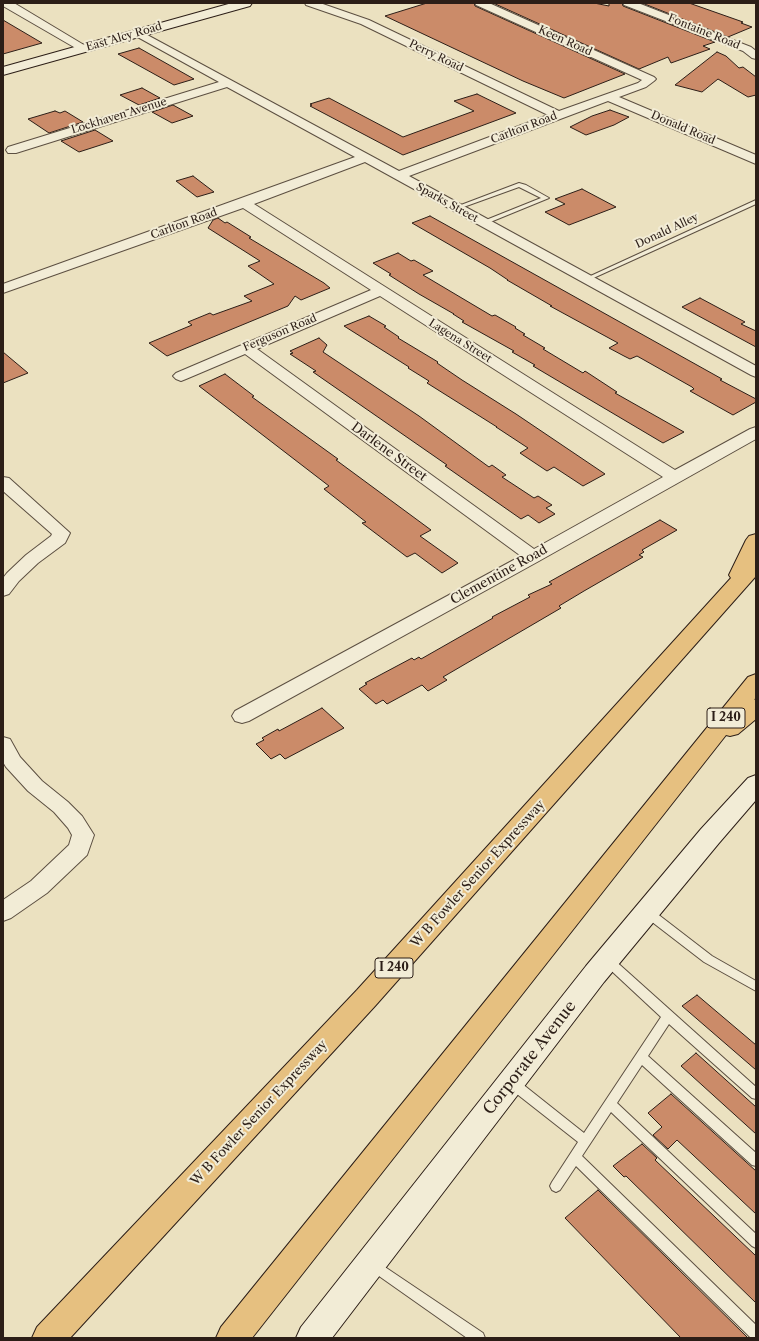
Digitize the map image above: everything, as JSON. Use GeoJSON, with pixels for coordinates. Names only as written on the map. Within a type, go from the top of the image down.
{"type":"FeatureCollection","features":[{"type":"Feature","properties":{"kind":"highway"},"geometry":{"type":"LineString","coordinates":[[732,590],[756,540]]}},
{"type":"Feature","properties":{"kind":"highway","name":"W B Fowler Senior Expressway"},"geometry":{"type":"LineString","coordinates":[[48,1338],[366,998],[756,563]]}},
{"type":"Feature","properties":{"kind":"highway","name":"I 240"},"geometry":{"type":"LineString","coordinates":[[232,1338],[696,755],[756,682]]}},
{"type":"Feature","properties":{"kind":"highway"},"geometry":{"type":"LineString","coordinates":[[696,755],[756,707]]}},
{"type":"Feature","properties":{"kind":"street","name":"East Alcy Road"},"geometry":{"type":"LineString","coordinates":[[3,71],[246,3]]}},
{"type":"Feature","properties":{"kind":"street","name":"Perry Road"},"geometry":{"type":"LineString","coordinates":[[310,3],[365,22],[558,115]]}},
{"type":"Feature","properties":{"kind":"street","name":"Keen Road"},"geometry":{"type":"LineString","coordinates":[[480,3],[650,79]]}},
{"type":"Feature","properties":{"kind":"street","name":"Fontaine Road"},"geometry":{"type":"LineString","coordinates":[[628,3],[711,34],[746,49],[756,56]]}},
{"type":"Feature","properties":{"kind":"street"},"geometry":{"type":"LineString","coordinates":[[6,6],[83,48]]}},
{"type":"Feature","properties":{"kind":"street","name":"Sparks Street"},"geometry":{"type":"LineString","coordinates":[[138,33],[756,372]]}},
{"type":"Feature","properties":{"kind":"street","name":"Carlton Road"},"geometry":{"type":"LineString","coordinates":[[398,176],[558,115],[642,85],[650,79]]}},
{"type":"Feature","properties":{"kind":"street","name":"Lockhaven Avenue"},"geometry":{"type":"LineString","coordinates":[[10,150],[227,83]]}},
{"type":"Feature","properties":{"kind":"street","name":"Donald Road"},"geometry":{"type":"LineString","coordinates":[[609,97],[756,160]]}},
{"type":"Feature","properties":{"kind":"street","name":"Carlton Road"},"geometry":{"type":"LineString","coordinates":[[3,289],[365,158]]}},
{"type":"Feature","properties":{"kind":"street","name":"Lagena Street"},"geometry":{"type":"LineString","coordinates":[[244,203],[380,291],[676,478]]}},
{"type":"Feature","properties":{"kind":"street","name":"Ferguson Road"},"geometry":{"type":"LineString","coordinates":[[181,376],[380,291]]}},
{"type":"Feature","properties":{"kind":"street","name":"Darlene Street"},"geometry":{"type":"LineString","coordinates":[[246,348],[533,557]]}},
{"type":"Feature","properties":{"kind":"street","name":"Clementine Road"},"geometry":{"type":"LineString","coordinates":[[242,716],[676,478],[756,432]]}},
{"type":"Feature","properties":{"kind":"street"},"geometry":{"type":"LineString","coordinates":[[3,482],[61,533],[59,539],[32,559],[13,577],[3,590]]}},
{"type":"Feature","properties":{"kind":"street"},"geometry":{"type":"LineString","coordinates":[[3,744],[14,762],[35,786],[61,807],[75,822],[83,835],[79,849],[39,887],[3,912]]}},
{"type":"Feature","properties":{"kind":"street","name":"Corporate Avenue"},"geometry":{"type":"LineString","coordinates":[[312,1338],[607,960],[756,784]]}},
{"type":"Feature","properties":{"kind":"lane"},"geometry":{"type":"LineString","coordinates":[[456,208],[519,185],[524,186],[546,198],[483,223]]}},
{"type":"Feature","properties":{"kind":"lane","name":"Donald Alley"},"geometry":{"type":"LineString","coordinates":[[587,279],[756,202]]}},
{"type":"Feature","properties":{"kind":"lane"},"geometry":{"type":"LineString","coordinates":[[647,912],[708,959],[756,986]]}},
{"type":"Feature","properties":{"kind":"lane"},"geometry":{"type":"LineString","coordinates":[[607,960],[756,1094]]}},
{"type":"Feature","properties":{"kind":"lane"},"geometry":{"type":"LineString","coordinates":[[556,1186],[668,1016]]}},
{"type":"Feature","properties":{"kind":"lane"},"geometry":{"type":"LineString","coordinates":[[641,1058],[756,1161]]}},
{"type":"Feature","properties":{"kind":"lane"},"geometry":{"type":"LineString","coordinates":[[511,1082],[585,1141]]}},
{"type":"Feature","properties":{"kind":"lane"},"geometry":{"type":"LineString","coordinates":[[610,1103],[756,1242]]}},
{"type":"Feature","properties":{"kind":"lane"},"geometry":{"type":"LineString","coordinates":[[575,1157],[756,1334]]}},
{"type":"Feature","properties":{"kind":"lane"},"geometry":{"type":"LineString","coordinates":[[370,1263],[478,1338]]}},
{"type":"Feature","properties":{"kind":"building"},"geometry":{"type":"Polygon","coordinates":[[[427,3],[474,3],[475,6],[625,74],[564,98],[523,81],[385,16],[427,3]]]}},
{"type":"Feature","properties":{"kind":"building"},"geometry":{"type":"Polygon","coordinates":[[[493,3],[594,3],[609,6],[609,3],[622,3],[623,6],[715,42],[703,46],[710,49],[671,63],[668,57],[639,69],[493,3]]]}},
{"type":"Feature","properties":{"kind":"building"},"geometry":{"type":"Polygon","coordinates":[[[642,3],[689,3],[743,22],[741,23],[752,27],[728,37],[642,3]]]}},
{"type":"Feature","properties":{"kind":"building"},"geometry":{"type":"Polygon","coordinates":[[[3,20],[42,43],[3,54],[3,20]]]}},
{"type":"Feature","properties":{"kind":"building"},"geometry":{"type":"Polygon","coordinates":[[[139,48],[194,79],[174,85],[118,54],[139,48]]]}},
{"type":"Feature","properties":{"kind":"building"},"geometry":{"type":"Polygon","coordinates":[[[717,52],[726,56],[739,68],[743,67],[756,77],[756,95],[748,97],[718,79],[702,92],[675,85],[717,52]]]}},
{"type":"Feature","properties":{"kind":"building"},"geometry":{"type":"Polygon","coordinates":[[[142,88],[160,98],[139,105],[120,95],[142,88]]]}},
{"type":"Feature","properties":{"kind":"building"},"geometry":{"type":"Polygon","coordinates":[[[477,94],[516,113],[403,155],[310,106],[312,105],[310,104],[329,98],[403,137],[474,111],[454,101],[477,94]]]}},
{"type":"Feature","properties":{"kind":"building"},"geometry":{"type":"Polygon","coordinates":[[[173,105],[193,116],[172,123],[152,112],[173,105]]]}},
{"type":"Feature","properties":{"kind":"building"},"geometry":{"type":"Polygon","coordinates":[[[610,110],[629,117],[614,125],[586,135],[570,127],[592,116],[610,110]]]}},
{"type":"Feature","properties":{"kind":"building"},"geometry":{"type":"Polygon","coordinates":[[[55,111],[60,113],[65,111],[83,122],[49,133],[28,119],[55,111]]]}},
{"type":"Feature","properties":{"kind":"building"},"geometry":{"type":"Polygon","coordinates":[[[95,130],[113,141],[79,152],[61,141],[95,130]]]}},
{"type":"Feature","properties":{"kind":"building"},"geometry":{"type":"Polygon","coordinates":[[[193,176],[214,192],[197,197],[176,181],[193,176]]]}},
{"type":"Feature","properties":{"kind":"building"},"geometry":{"type":"Polygon","coordinates":[[[582,189],[616,207],[569,225],[545,212],[565,204],[555,199],[582,189]]]}},
{"type":"Feature","properties":{"kind":"building"},"geometry":{"type":"Polygon","coordinates":[[[430,216],[722,379],[720,380],[756,399],[756,402],[733,415],[690,391],[694,389],[692,387],[637,356],[630,359],[609,348],[618,343],[550,306],[552,306],[412,223],[430,216]]]}},
{"type":"Feature","properties":{"kind":"building"},"geometry":{"type":"Polygon","coordinates":[[[218,218],[251,237],[249,238],[330,288],[301,300],[295,296],[288,306],[167,356],[149,343],[192,325],[188,322],[210,313],[213,315],[252,301],[244,296],[274,284],[248,266],[260,261],[208,228],[213,220],[218,218]]]}},
{"type":"Feature","properties":{"kind":"building"},"geometry":{"type":"Polygon","coordinates":[[[398,253],[433,271],[423,275],[492,316],[495,315],[516,327],[515,328],[525,334],[523,335],[545,348],[543,349],[583,373],[585,371],[617,392],[615,393],[684,432],[663,443],[533,366],[535,365],[512,352],[514,351],[462,322],[464,321],[454,314],[419,294],[373,263],[398,253]]]}},
{"type":"Feature","properties":{"kind":"building"},"geometry":{"type":"Polygon","coordinates":[[[700,298],[745,322],[741,324],[756,331],[756,347],[682,307],[700,298]]]}},
{"type":"Feature","properties":{"kind":"building"},"geometry":{"type":"Polygon","coordinates":[[[369,316],[386,326],[384,327],[399,337],[398,338],[438,362],[437,363],[462,380],[516,414],[605,474],[583,486],[554,467],[547,471],[520,453],[528,448],[427,383],[429,381],[408,368],[409,367],[344,326],[369,316]]]}},
{"type":"Feature","properties":{"kind":"building"},"geometry":{"type":"Polygon","coordinates":[[[319,338],[327,345],[323,352],[419,416],[489,467],[492,465],[506,475],[502,477],[534,498],[538,496],[552,505],[546,508],[555,514],[539,523],[528,515],[521,519],[445,466],[447,465],[313,372],[316,371],[290,354],[293,353],[290,351],[319,338]]]}},
{"type":"Feature","properties":{"kind":"building"},"geometry":{"type":"Polygon","coordinates":[[[3,352],[28,373],[3,383],[3,352]]]}},
{"type":"Feature","properties":{"kind":"building"},"geometry":{"type":"Polygon","coordinates":[[[225,374],[254,396],[252,397],[338,459],[336,460],[431,530],[420,536],[458,563],[442,573],[415,553],[407,557],[362,523],[366,522],[324,489],[329,486],[199,386],[225,374]]]}},
{"type":"Feature","properties":{"kind":"building"},"geometry":{"type":"Polygon","coordinates":[[[660,520],[677,530],[642,550],[644,552],[639,555],[643,557],[559,606],[561,608],[443,677],[447,680],[428,691],[422,685],[387,704],[383,700],[376,704],[359,689],[367,684],[365,683],[412,658],[414,660],[419,657],[421,659],[493,618],[492,617],[530,597],[528,595],[552,584],[549,582],[660,520]]]}},
{"type":"Feature","properties":{"kind":"building"},"geometry":{"type":"Polygon","coordinates":[[[322,708],[344,728],[285,759],[280,754],[271,759],[256,744],[264,740],[262,738],[278,729],[279,731],[322,708]]]}},
{"type":"Feature","properties":{"kind":"building"},"geometry":{"type":"Polygon","coordinates":[[[697,995],[756,1045],[756,1070],[682,1006],[697,995]]]}},
{"type":"Feature","properties":{"kind":"building"},"geometry":{"type":"Polygon","coordinates":[[[696,1053],[756,1107],[756,1134],[681,1066],[696,1053]]]}},
{"type":"Feature","properties":{"kind":"building"},"geometry":{"type":"Polygon","coordinates":[[[671,1094],[756,1171],[756,1214],[677,1140],[668,1149],[653,1135],[662,1127],[648,1113],[671,1094]]]}},
{"type":"Feature","properties":{"kind":"building"},"geometry":{"type":"Polygon","coordinates":[[[642,1144],[657,1158],[655,1160],[756,1256],[756,1303],[626,1176],[624,1177],[613,1166],[642,1144]]]}},
{"type":"Feature","properties":{"kind":"building"},"geometry":{"type":"Polygon","coordinates":[[[598,1190],[748,1338],[681,1338],[565,1218],[598,1190]]]}}]}
